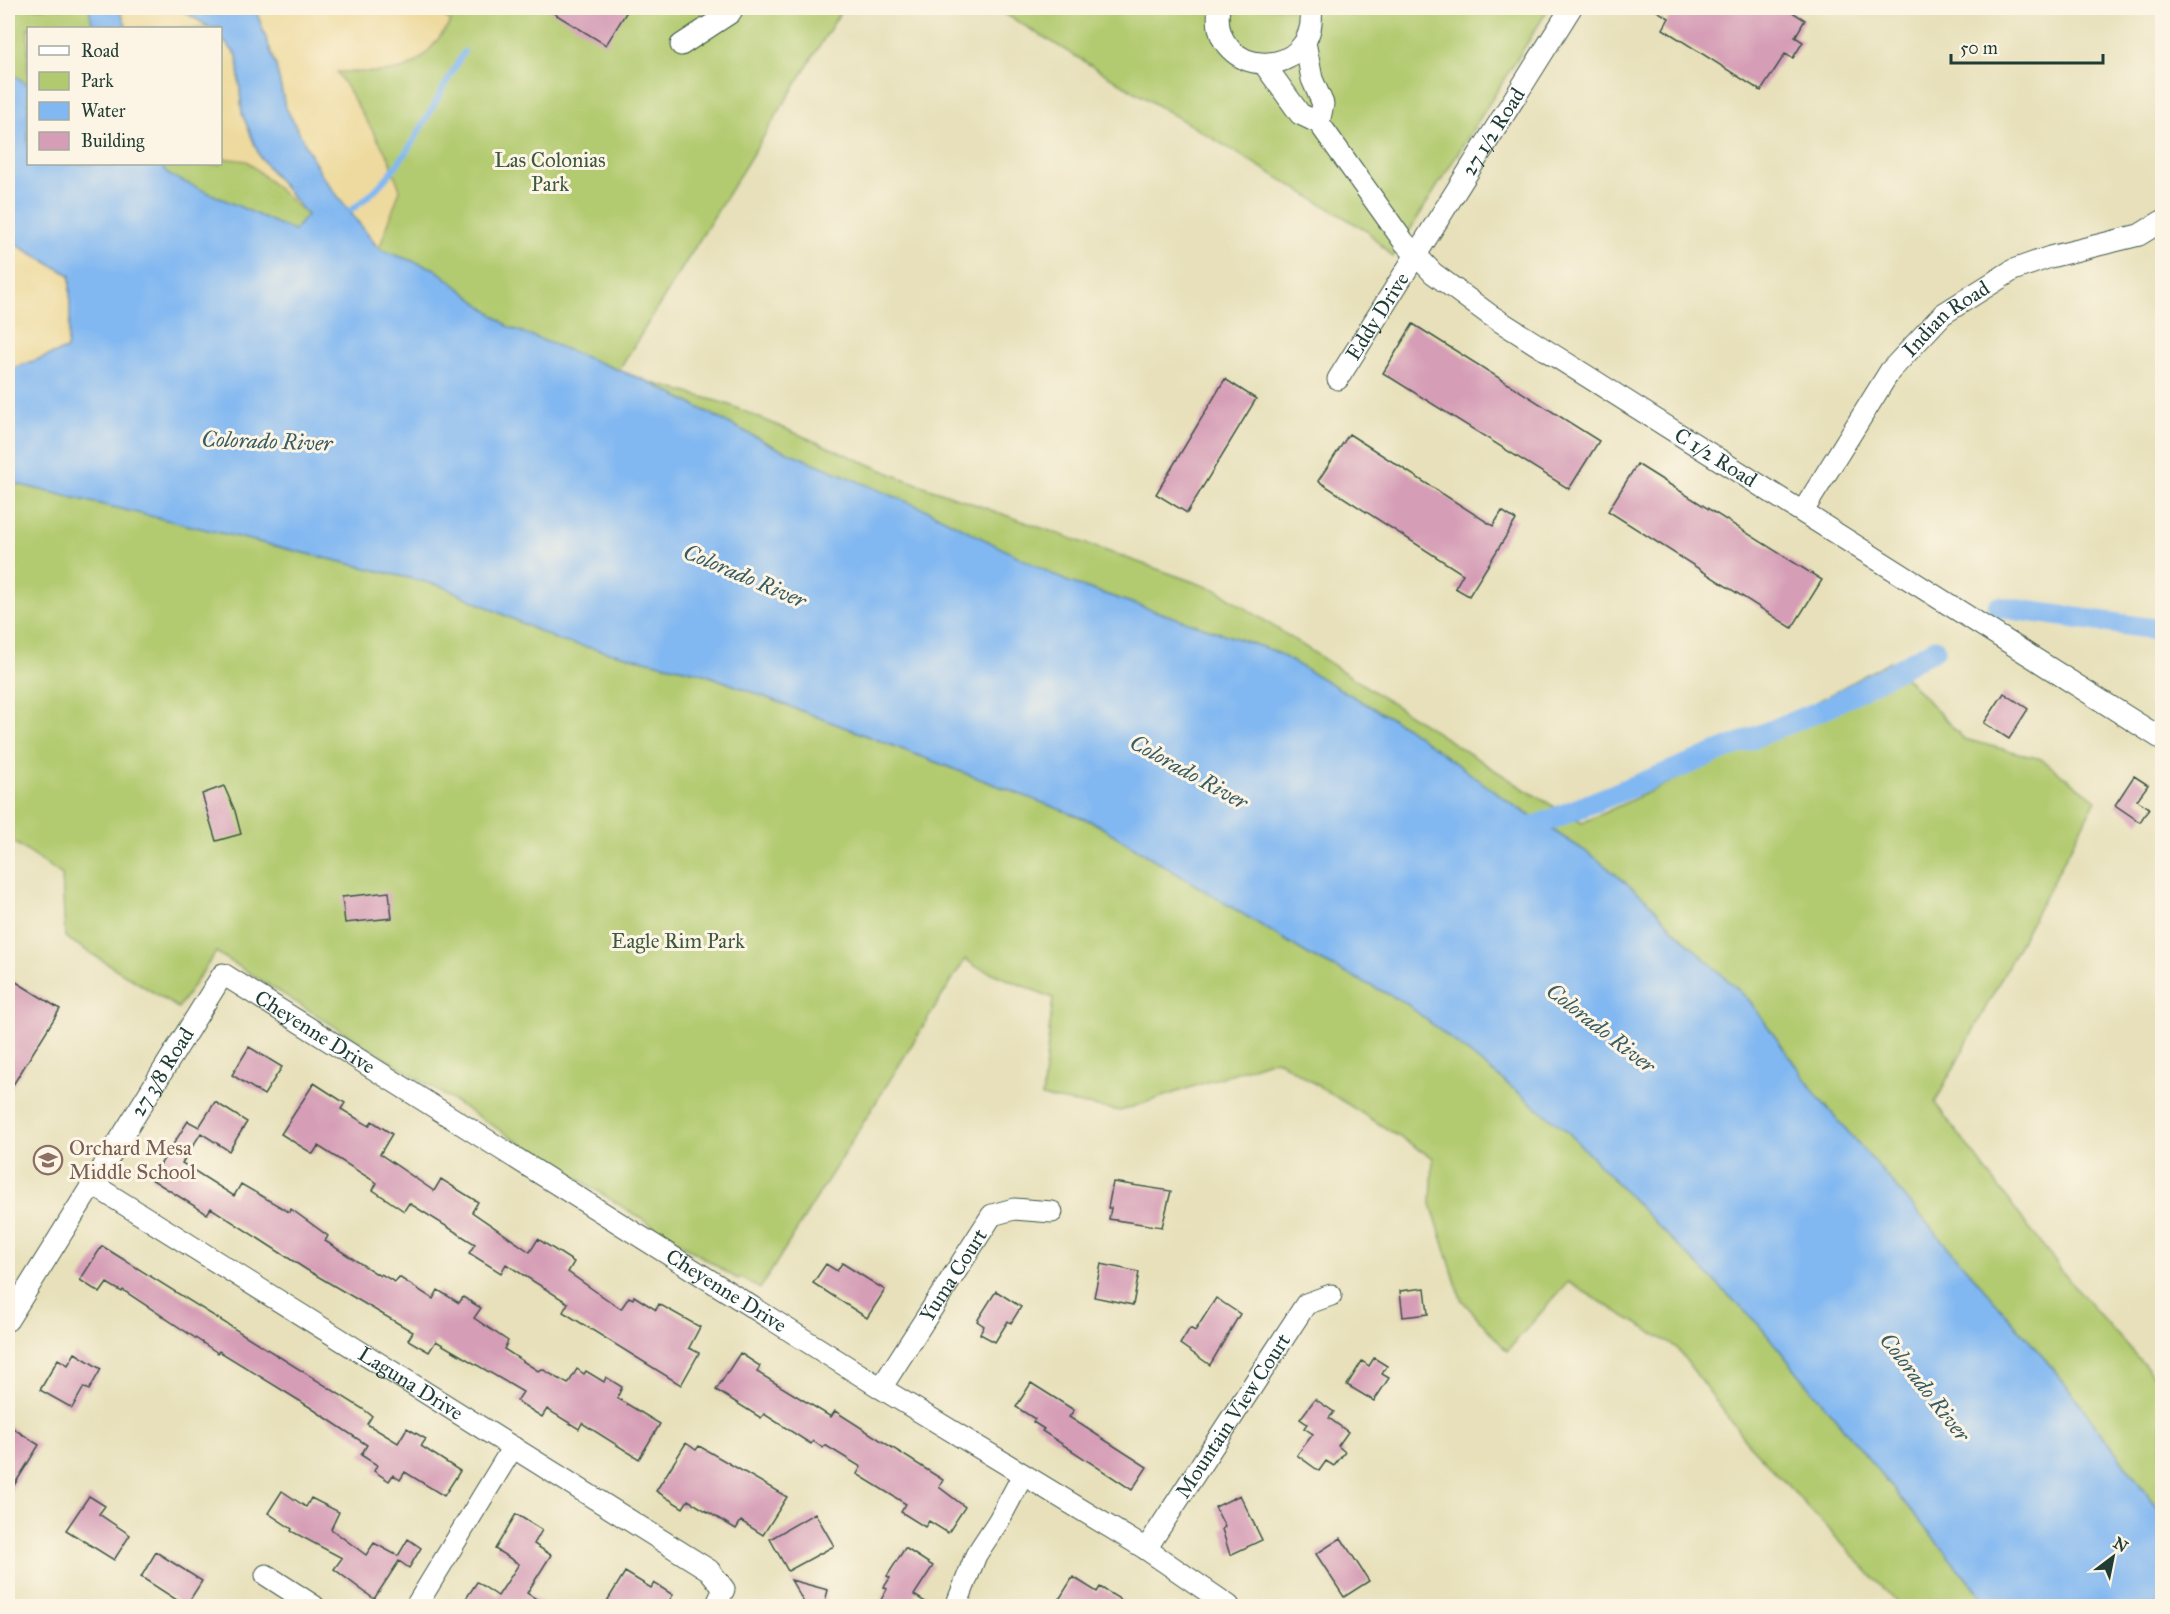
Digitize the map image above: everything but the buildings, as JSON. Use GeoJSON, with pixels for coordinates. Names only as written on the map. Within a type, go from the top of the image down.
{"type":"FeatureCollection","features":[{"type":"Feature","properties":{"kind":"street"},"geometry":{"type":"LineString","coordinates":[[681,45],[730,13],[733,8]]}},
{"type":"Feature","properties":{"kind":"street"},"geometry":{"type":"LineString","coordinates":[[1215,10],[1221,34],[1231,49],[1240,57],[1264,64],[1287,58],[1305,42],[1310,30],[1311,8]]}},
{"type":"Feature","properties":{"kind":"street","name":"27 1/2 Road"},"geometry":{"type":"LineString","coordinates":[[1415,254],[1571,8]]}},
{"type":"Feature","properties":{"kind":"street"},"geometry":{"type":"LineString","coordinates":[[1305,42],[1312,79],[1323,104],[1319,123]]}},
{"type":"Feature","properties":{"kind":"street","name":"C 1/2 Road"},"geometry":{"type":"LineString","coordinates":[[1264,64],[1300,114],[1319,123],[1415,254],[1433,273],[1490,315],[2163,739]]}},
{"type":"Feature","properties":{"kind":"street","name":"Indian Road"},"geometry":{"type":"LineString","coordinates":[[1803,511],[1890,371],[1943,314],[2013,270],[2050,257],[2139,235],[2163,221]]}},
{"type":"Feature","properties":{"kind":"street","name":"Eddy Drive"},"geometry":{"type":"LineString","coordinates":[[1338,380],[1415,254]]}},
{"type":"Feature","properties":{"kind":"street","name":"27 3/8 Road"},"geometry":{"type":"LineString","coordinates":[[8,1320],[223,974]]}},
{"type":"Feature","properties":{"kind":"street","name":"Cheyenne Drive"},"geometry":{"type":"LineString","coordinates":[[223,974],[881,1388],[1146,1549],[1229,1606]]}},
{"type":"Feature","properties":{"kind":"street","name":"Laguna Drive"},"geometry":{"type":"LineString","coordinates":[[92,1184],[709,1570],[720,1598]]}},
{"type":"Feature","properties":{"kind":"street","name":"Yuma Court"},"geometry":{"type":"LineString","coordinates":[[881,1388],[992,1215],[1014,1209],[1052,1212]]}},
{"type":"Feature","properties":{"kind":"street","name":"Mountain View Court"},"geometry":{"type":"LineString","coordinates":[[1146,1549],[1306,1304],[1331,1295]]}},
{"type":"Feature","properties":{"kind":"street"},"geometry":{"type":"LineString","coordinates":[[416,1606],[513,1447]]}},
{"type":"Feature","properties":{"kind":"street"},"geometry":{"type":"LineString","coordinates":[[956,1606],[976,1555],[999,1520],[1023,1475]]}},
{"type":"Feature","properties":{"kind":"street"},"geometry":{"type":"LineString","coordinates":[[266,1575],[314,1606]]}},
{"type":"Feature","properties":{"kind":"green space","name":"Las Colonias Park"},"geometry":{"type":"Polygon","coordinates":[[[8,8],[843,8],[619,370],[56,165],[222,165],[222,27],[27,27],[27,155],[8,149],[8,8]]]}},
{"type":"Feature","properties":{"kind":"green space"},"geometry":{"type":"Polygon","coordinates":[[[995,8],[1549,8],[1393,257],[1367,231],[995,8]]]}},
{"type":"Feature","properties":{"kind":"green space"},"geometry":{"type":"Polygon","coordinates":[[[649,382],[727,404],[901,478],[1219,591],[1524,789],[1582,823],[1688,774],[1890,661],[1964,739],[2041,759],[2096,800],[1935,1103],[2068,1279],[2162,1385],[2162,1514],[2056,1372],[1818,1097],[1749,1000],[1674,930],[1647,900],[1593,856],[1274,651],[1066,581],[771,445],[649,382]]]}},
{"type":"Feature","properties":{"kind":"green space","name":"Eagle Rim Park"},"geometry":{"type":"Polygon","coordinates":[[[8,482],[442,586],[560,641],[702,673],[1093,822],[1311,956],[1404,1002],[1567,1131],[1661,1229],[1759,1325],[1989,1606],[1900,1606],[1745,1440],[1676,1347],[1568,1282],[1507,1351],[1461,1299],[1431,1204],[1433,1158],[1276,1059],[1120,1111],[1042,1097],[1053,998],[975,966],[965,959],[760,1289],[740,1277],[739,1280],[216,952],[178,1008],[65,937],[62,875],[8,838],[8,482]]]}},
{"type":"Feature","properties":{"kind":"sand"},"geometry":{"type":"Polygon","coordinates":[[[119,8],[178,8],[209,27],[127,27],[119,8]]]}},
{"type":"Feature","properties":{"kind":"sand"},"geometry":{"type":"Polygon","coordinates":[[[255,8],[434,8],[451,22],[424,56],[405,68],[386,72],[337,72],[389,158],[400,190],[379,249],[322,176],[285,106],[276,66],[255,8]]]}},
{"type":"Feature","properties":{"kind":"sand"},"geometry":{"type":"Polygon","coordinates":[[[222,40],[237,55],[242,113],[260,157],[307,215],[247,161],[222,158],[222,40]]]}},
{"type":"Feature","properties":{"kind":"sand"},"geometry":{"type":"Polygon","coordinates":[[[8,240],[70,275],[70,319],[67,349],[8,370],[8,240]]]}},
{"type":"Feature","properties":{"kind":"water"},"geometry":{"type":"Polygon","coordinates":[[[89,8],[119,8],[127,27],[93,27],[89,8]]]}},
{"type":"Feature","properties":{"kind":"water","name":"Colorado River"},"geometry":{"type":"Polygon","coordinates":[[[178,8],[255,8],[276,66],[285,106],[322,176],[379,249],[435,269],[509,327],[649,382],[771,445],[927,510],[1066,581],[1274,651],[1406,727],[1516,807],[1593,856],[1647,900],[1674,930],[1749,1000],[1818,1097],[2056,1372],[2162,1514],[2162,1606],[1989,1606],[1759,1325],[1661,1229],[1567,1131],[1404,1002],[1311,956],[1093,822],[702,673],[560,641],[442,586],[8,482],[8,370],[67,349],[70,275],[8,240],[8,70],[27,84],[27,165],[161,165],[169,175],[294,231],[307,215],[260,157],[242,113],[237,55],[222,39],[222,27],[209,27],[178,8]]]}},
{"type":"Feature","properties":{"kind":"waterway"},"geometry":{"type":"LineString","coordinates":[[491,13],[495,8]]}},
{"type":"Feature","properties":{"kind":"waterway"},"geometry":{"type":"LineString","coordinates":[[351,210],[370,195],[402,158],[464,52]]}},
{"type":"Feature","properties":{"kind":"waterway"},"geometry":{"type":"LineString","coordinates":[[1998,607],[2162,630]]}},
{"type":"Feature","properties":{"kind":"waterway"},"geometry":{"type":"LineString","coordinates":[[1530,828],[1827,708],[1935,649]]}},
{"type":"Feature","properties":{"kind":"place","name":"Orchard Mesa Middle School"},"geometry":{"type":"Point","coordinates":[48,1160]}}]}
